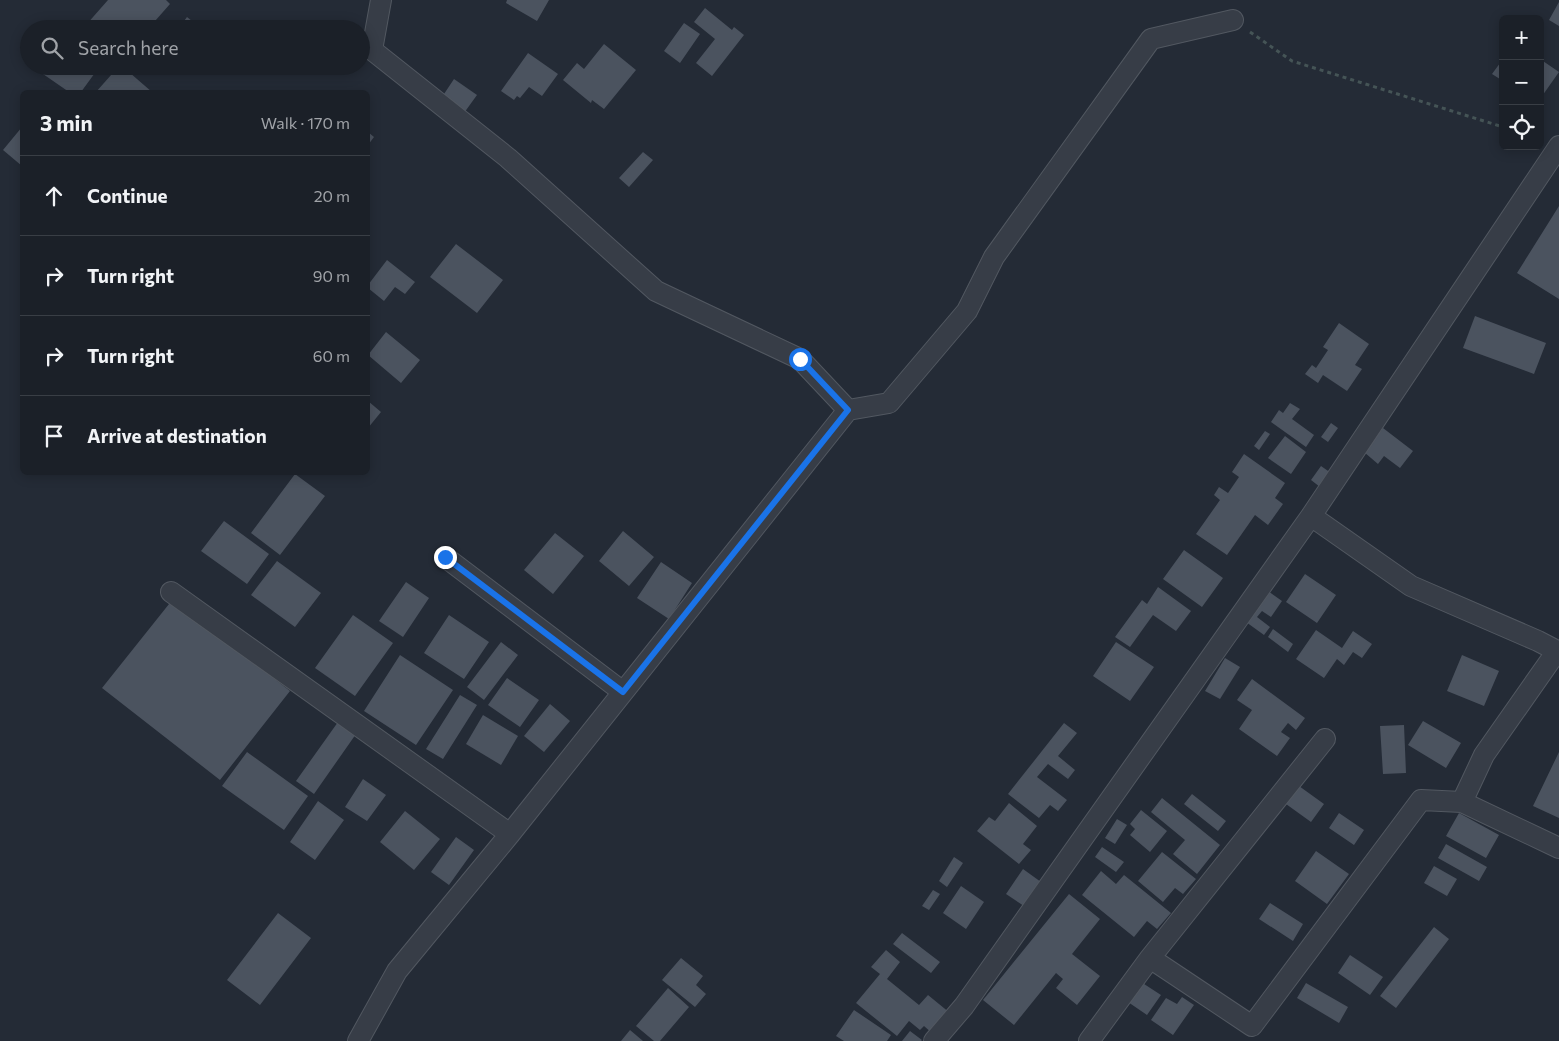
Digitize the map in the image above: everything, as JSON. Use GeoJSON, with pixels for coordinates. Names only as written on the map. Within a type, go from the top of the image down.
{"type":"FeatureCollection","features":[{"type":"Feature","properties":{"kind":"street"},"geometry":{"type":"LineString","coordinates":[[380,0],[372,50],[508,158],[656,291],[800,359],[848,410]]}},
{"type":"Feature","properties":{"kind":"street"},"geometry":{"type":"LineString","coordinates":[[358,1041],[397,972],[510,834],[848,410],[889,403],[967,310],[994,257],[1151,39],[1233,20]]}},
{"type":"Feature","properties":{"kind":"street"},"geometry":{"type":"LineString","coordinates":[[934,1041],[964,1006],[1550,176],[1559,146]]}},
{"type":"Feature","properties":{"kind":"street"},"geometry":{"type":"LineString","coordinates":[[1311,516],[1412,586],[1558,651],[1484,755],[1462,802]]}},
{"type":"Feature","properties":{"kind":"street"},"geometry":{"type":"LineString","coordinates":[[445,557],[623,692]]}},
{"type":"Feature","properties":{"kind":"street"},"geometry":{"type":"LineString","coordinates":[[171,592],[510,834]]}},
{"type":"Feature","properties":{"kind":"street"},"geometry":{"type":"LineString","coordinates":[[1088,1041],[1150,958],[1325,739]]}},
{"type":"Feature","properties":{"kind":"street"},"geometry":{"type":"LineString","coordinates":[[1150,958],[1252,1026],[1421,800],[1462,802],[1559,848]]}},
{"type":"Feature","properties":{"kind":"path"},"geometry":{"type":"LineString","coordinates":[[1233,20],[1292,60],[1499,127]]}},
{"type":"Feature","properties":{"kind":"building"},"geometry":{"type":"Polygon","coordinates":[[[108,0],[166,0],[170,4],[156,20],[90,20],[108,0]]]}},
{"type":"Feature","properties":{"kind":"building"},"geometry":{"type":"Polygon","coordinates":[[[507,0],[549,0],[537,21],[506,3],[507,0]]]}},
{"type":"Feature","properties":{"kind":"building"},"geometry":{"type":"Polygon","coordinates":[[[1559,2],[1559,26],[1549,20],[1559,2]]]}},
{"type":"Feature","properties":{"kind":"building"},"geometry":{"type":"Polygon","coordinates":[[[705,8],[732,30],[734,27],[744,35],[712,76],[696,63],[715,39],[694,22],[705,8]]]}},
{"type":"Feature","properties":{"kind":"building"},"geometry":{"type":"Polygon","coordinates":[[[684,23],[700,34],[680,63],[664,51],[684,23]]]}},
{"type":"Feature","properties":{"kind":"building"},"geometry":{"type":"Polygon","coordinates":[[[604,44],[636,70],[604,109],[592,100],[591,103],[563,80],[577,63],[584,69],[604,44]]]}},
{"type":"Feature","properties":{"kind":"building"},"geometry":{"type":"Polygon","coordinates":[[[528,53],[558,74],[542,96],[529,87],[520,98],[517,96],[514,100],[501,91],[528,53]]]}},
{"type":"Feature","properties":{"kind":"building"},"geometry":{"type":"Polygon","coordinates":[[[1544,62],[1559,72],[1544,93],[1544,62]]]}},
{"type":"Feature","properties":{"kind":"building"},"geometry":{"type":"Polygon","coordinates":[[[1499,64],[1499,78],[1492,74],[1499,64]]]}},
{"type":"Feature","properties":{"kind":"building"},"geometry":{"type":"Polygon","coordinates":[[[44,75],[93,75],[82,90],[66,90],[44,75]]]}},
{"type":"Feature","properties":{"kind":"building"},"geometry":{"type":"Polygon","coordinates":[[[111,75],[132,75],[150,90],[98,90],[111,75]]]}},
{"type":"Feature","properties":{"kind":"building"},"geometry":{"type":"Polygon","coordinates":[[[454,79],[477,95],[464,113],[442,97],[454,79]]]}},
{"type":"Feature","properties":{"kind":"building"},"geometry":{"type":"Polygon","coordinates":[[[20,129],[20,164],[3,150],[20,129]]]}},
{"type":"Feature","properties":{"kind":"building"},"geometry":{"type":"Polygon","coordinates":[[[370,134],[374,137],[370,142],[370,134]]]}},
{"type":"Feature","properties":{"kind":"building"},"geometry":{"type":"Polygon","coordinates":[[[643,152],[653,160],[629,187],[619,178],[643,152]]]}},
{"type":"Feature","properties":{"kind":"building"},"geometry":{"type":"Polygon","coordinates":[[[1559,206],[1559,299],[1517,273],[1559,206]]]}},
{"type":"Feature","properties":{"kind":"building"},"geometry":{"type":"Polygon","coordinates":[[[456,244],[503,280],[477,313],[430,277],[456,244]]]}},
{"type":"Feature","properties":{"kind":"building"},"geometry":{"type":"Polygon","coordinates":[[[387,260],[415,282],[405,294],[395,287],[384,301],[370,290],[370,282],[387,260]]]}},
{"type":"Feature","properties":{"kind":"building"},"geometry":{"type":"Polygon","coordinates":[[[1475,316],[1546,343],[1534,374],[1463,348],[1475,316]]]}},
{"type":"Feature","properties":{"kind":"building"},"geometry":{"type":"Polygon","coordinates":[[[1339,323],[1369,344],[1355,365],[1362,369],[1347,391],[1323,375],[1318,383],[1305,374],[1312,365],[1316,368],[1328,350],[1323,347],[1339,323]]]}},
{"type":"Feature","properties":{"kind":"building"},"geometry":{"type":"Polygon","coordinates":[[[386,332],[420,360],[401,383],[370,357],[370,352],[386,332]]]}},
{"type":"Feature","properties":{"kind":"building"},"geometry":{"type":"Polygon","coordinates":[[[370,403],[381,412],[370,426],[370,403]]]}},
{"type":"Feature","properties":{"kind":"building"},"geometry":{"type":"Polygon","coordinates":[[[1290,403],[1300,409],[1292,419],[1314,435],[1306,447],[1271,422],[1279,410],[1283,413],[1290,403]]]}},
{"type":"Feature","properties":{"kind":"building"},"geometry":{"type":"Polygon","coordinates":[[[1331,423],[1338,428],[1328,442],[1321,437],[1331,423]]]}},
{"type":"Feature","properties":{"kind":"building"},"geometry":{"type":"Polygon","coordinates":[[[1383,428],[1413,451],[1400,468],[1384,456],[1378,464],[1364,452],[1383,428]]]}},
{"type":"Feature","properties":{"kind":"building"},"geometry":{"type":"Polygon","coordinates":[[[1265,431],[1270,434],[1259,450],[1254,446],[1265,431]]]}},
{"type":"Feature","properties":{"kind":"building"},"geometry":{"type":"Polygon","coordinates":[[[1285,436],[1306,452],[1291,474],[1268,458],[1285,436]]]}},
{"type":"Feature","properties":{"kind":"building"},"geometry":{"type":"Polygon","coordinates":[[[1244,454],[1285,483],[1275,498],[1283,504],[1268,525],[1255,515],[1227,555],[1196,534],[1220,500],[1214,495],[1219,487],[1228,493],[1239,477],[1232,472],[1244,454]]]}},
{"type":"Feature","properties":{"kind":"building"},"geometry":{"type":"Polygon","coordinates":[[[1321,466],[1331,473],[1320,487],[1311,480],[1321,466]]]}},
{"type":"Feature","properties":{"kind":"building"},"geometry":{"type":"Polygon","coordinates":[[[294,475],[325,496],[280,555],[251,533],[294,475]]]}},
{"type":"Feature","properties":{"kind":"building"},"geometry":{"type":"Polygon","coordinates":[[[224,521],[269,554],[247,584],[201,551],[224,521]]]}},
{"type":"Feature","properties":{"kind":"building"},"geometry":{"type":"Polygon","coordinates":[[[623,531],[654,557],[629,586],[599,561],[623,531]]]}},
{"type":"Feature","properties":{"kind":"building"},"geometry":{"type":"Polygon","coordinates":[[[555,533],[584,556],[553,594],[524,570],[555,533]]]}},
{"type":"Feature","properties":{"kind":"building"},"geometry":{"type":"Polygon","coordinates":[[[1184,550],[1223,578],[1202,607],[1163,579],[1184,550]]]}},
{"type":"Feature","properties":{"kind":"building"},"geometry":{"type":"Polygon","coordinates":[[[277,561],[321,593],[295,627],[251,595],[277,561]]]}},
{"type":"Feature","properties":{"kind":"building"},"geometry":{"type":"Polygon","coordinates":[[[661,562],[692,583],[669,619],[637,598],[661,562]]]}},
{"type":"Feature","properties":{"kind":"building"},"geometry":{"type":"Polygon","coordinates":[[[1305,574],[1336,595],[1317,623],[1286,602],[1305,574]]]}},
{"type":"Feature","properties":{"kind":"building"},"geometry":{"type":"Polygon","coordinates":[[[406,582],[429,598],[403,637],[379,621],[406,582]]]}},
{"type":"Feature","properties":{"kind":"building"},"geometry":{"type":"Polygon","coordinates":[[[1158,587],[1191,611],[1176,631],[1153,615],[1130,647],[1115,637],[1142,600],[1147,604],[1158,587]]]}},
{"type":"Feature","properties":{"kind":"building"},"geometry":{"type":"Polygon","coordinates":[[[1268,591],[1282,601],[1271,617],[1262,611],[1257,617],[1270,627],[1264,635],[1246,622],[1268,591]]]}},
{"type":"Feature","properties":{"kind":"building"},"geometry":{"type":"Polygon","coordinates":[[[173,599],[290,691],[220,780],[102,688],[173,599]]]}},
{"type":"Feature","properties":{"kind":"building"},"geometry":{"type":"Polygon","coordinates":[[[353,615],[393,643],[355,696],[315,668],[353,615]]]}},
{"type":"Feature","properties":{"kind":"building"},"geometry":{"type":"Polygon","coordinates":[[[449,615],[489,642],[464,679],[424,653],[449,615]]]}},
{"type":"Feature","properties":{"kind":"building"},"geometry":{"type":"Polygon","coordinates":[[[1273,629],[1293,644],[1288,652],[1268,637],[1273,629]]]}},
{"type":"Feature","properties":{"kind":"building"},"geometry":{"type":"Polygon","coordinates":[[[1316,630],[1342,648],[1353,631],[1372,644],[1362,658],[1353,652],[1344,665],[1337,659],[1324,678],[1296,659],[1316,630]]]}},
{"type":"Feature","properties":{"kind":"building"},"geometry":{"type":"Polygon","coordinates":[[[501,642],[518,655],[484,700],[467,687],[501,642]]]}},
{"type":"Feature","properties":{"kind":"building"},"geometry":{"type":"Polygon","coordinates":[[[1116,642],[1154,667],[1130,701],[1093,676],[1116,642]]]}},
{"type":"Feature","properties":{"kind":"building"},"geometry":{"type":"Polygon","coordinates":[[[400,655],[453,690],[416,745],[364,711],[400,655]]]}},
{"type":"Feature","properties":{"kind":"building"},"geometry":{"type":"Polygon","coordinates":[[[1462,655],[1499,671],[1484,706],[1447,691],[1462,655]]]}},
{"type":"Feature","properties":{"kind":"building"},"geometry":{"type":"Polygon","coordinates":[[[1225,658],[1240,667],[1220,699],[1205,691],[1225,658]]]}},
{"type":"Feature","properties":{"kind":"building"},"geometry":{"type":"Polygon","coordinates":[[[507,678],[539,700],[520,727],[488,705],[507,678]]]}},
{"type":"Feature","properties":{"kind":"building"},"geometry":{"type":"Polygon","coordinates":[[[1252,679],[1305,718],[1296,730],[1288,723],[1281,732],[1290,738],[1277,756],[1239,729],[1252,710],[1237,700],[1252,679]]]}},
{"type":"Feature","properties":{"kind":"building"},"geometry":{"type":"Polygon","coordinates":[[[460,695],[477,705],[443,759],[426,749],[460,695]]]}},
{"type":"Feature","properties":{"kind":"building"},"geometry":{"type":"Polygon","coordinates":[[[550,704],[570,721],[544,752],[524,736],[550,704]]]}},
{"type":"Feature","properties":{"kind":"building"},"geometry":{"type":"Polygon","coordinates":[[[483,715],[518,736],[501,765],[466,744],[483,715]]]}},
{"type":"Feature","properties":{"kind":"building"},"geometry":{"type":"Polygon","coordinates":[[[1423,721],[1461,743],[1446,768],[1408,745],[1423,721]]]}},
{"type":"Feature","properties":{"kind":"building"},"geometry":{"type":"Polygon","coordinates":[[[338,722],[356,734],[314,794],[296,781],[338,722]]]}},
{"type":"Feature","properties":{"kind":"building"},"geometry":{"type":"Polygon","coordinates":[[[1064,723],[1077,733],[1058,756],[1075,770],[1068,779],[1048,764],[1037,777],[1067,800],[1058,811],[1050,805],[1039,818],[1008,794],[1064,723]]]}},
{"type":"Feature","properties":{"kind":"building"},"geometry":{"type":"Polygon","coordinates":[[[1404,725],[1406,773],[1383,774],[1380,726],[1404,725]]]}},
{"type":"Feature","properties":{"kind":"building"},"geometry":{"type":"Polygon","coordinates":[[[247,752],[308,796],[284,830],[222,786],[247,752]]]}},
{"type":"Feature","properties":{"kind":"building"},"geometry":{"type":"Polygon","coordinates":[[[1559,752],[1559,818],[1533,806],[1559,752]]]}},
{"type":"Feature","properties":{"kind":"building"},"geometry":{"type":"Polygon","coordinates":[[[363,779],[386,795],[367,821],[345,807],[363,779]]]}},
{"type":"Feature","properties":{"kind":"building"},"geometry":{"type":"Polygon","coordinates":[[[1299,786],[1324,804],[1311,822],[1286,804],[1299,786]]]}},
{"type":"Feature","properties":{"kind":"building"},"geometry":{"type":"Polygon","coordinates":[[[1192,794],[1226,821],[1218,831],[1184,804],[1192,794]]]}},
{"type":"Feature","properties":{"kind":"building"},"geometry":{"type":"Polygon","coordinates":[[[1162,798],[1220,845],[1197,874],[1173,854],[1185,840],[1151,812],[1162,798]]]}},
{"type":"Feature","properties":{"kind":"building"},"geometry":{"type":"Polygon","coordinates":[[[318,801],[344,820],[315,860],[290,842],[318,801]]]}},
{"type":"Feature","properties":{"kind":"building"},"geometry":{"type":"Polygon","coordinates":[[[1009,803],[1037,826],[1023,844],[1031,850],[1019,864],[977,831],[989,817],[995,821],[1009,803]]]}},
{"type":"Feature","properties":{"kind":"building"},"geometry":{"type":"Polygon","coordinates":[[[1141,810],[1167,831],[1150,852],[1130,835],[1135,829],[1130,824],[1141,810]]]}},
{"type":"Feature","properties":{"kind":"building"},"geometry":{"type":"Polygon","coordinates":[[[405,811],[440,839],[414,870],[380,842],[405,811]]]}},
{"type":"Feature","properties":{"kind":"building"},"geometry":{"type":"Polygon","coordinates":[[[1339,813],[1364,830],[1354,845],[1329,828],[1339,813]]]}},
{"type":"Feature","properties":{"kind":"building"},"geometry":{"type":"Polygon","coordinates":[[[1459,813],[1499,835],[1486,858],[1446,836],[1459,813]]]}},
{"type":"Feature","properties":{"kind":"building"},"geometry":{"type":"Polygon","coordinates":[[[1117,819],[1127,825],[1115,844],[1105,838],[1117,819]]]}},
{"type":"Feature","properties":{"kind":"building"},"geometry":{"type":"Polygon","coordinates":[[[456,837],[474,850],[449,885],[431,872],[456,837]]]}},
{"type":"Feature","properties":{"kind":"building"},"geometry":{"type":"Polygon","coordinates":[[[1446,844],[1487,867],[1479,881],[1438,858],[1446,844]]]}},
{"type":"Feature","properties":{"kind":"building"},"geometry":{"type":"Polygon","coordinates":[[[1102,847],[1124,862],[1116,872],[1095,857],[1102,847]]]}},
{"type":"Feature","properties":{"kind":"building"},"geometry":{"type":"Polygon","coordinates":[[[1316,851],[1349,874],[1327,904],[1295,881],[1316,851]]]}},
{"type":"Feature","properties":{"kind":"building"},"geometry":{"type":"Polygon","coordinates":[[[1162,852],[1196,879],[1183,894],[1175,888],[1163,902],[1138,881],[1162,852]]]}},
{"type":"Feature","properties":{"kind":"building"},"geometry":{"type":"Polygon","coordinates":[[[954,857],[963,863],[947,887],[939,881],[954,857]]]}},
{"type":"Feature","properties":{"kind":"building"},"geometry":{"type":"Polygon","coordinates":[[[1434,866],[1457,879],[1447,896],[1424,883],[1434,866]]]}},
{"type":"Feature","properties":{"kind":"building"},"geometry":{"type":"Polygon","coordinates":[[[1023,869],[1041,882],[1024,906],[1006,894],[1023,869]]]}},
{"type":"Feature","properties":{"kind":"building"},"geometry":{"type":"Polygon","coordinates":[[[1101,871],[1116,884],[1124,875],[1171,913],[1157,929],[1147,921],[1134,937],[1082,895],[1101,871]]]}},
{"type":"Feature","properties":{"kind":"building"},"geometry":{"type":"Polygon","coordinates":[[[961,886],[984,902],[966,929],[943,913],[961,886]]]}},
{"type":"Feature","properties":{"kind":"building"},"geometry":{"type":"Polygon","coordinates":[[[933,890],[940,894],[929,910],[922,906],[933,890]]]}},
{"type":"Feature","properties":{"kind":"building"},"geometry":{"type":"Polygon","coordinates":[[[1069,894],[1100,919],[1072,954],[1100,976],[1077,1005],[1056,988],[1063,979],[1056,973],[1014,1025],[983,1000],[1069,894]]]}},
{"type":"Feature","properties":{"kind":"building"},"geometry":{"type":"Polygon","coordinates":[[[1270,903],[1303,924],[1293,941],[1259,919],[1270,903]]]}},
{"type":"Feature","properties":{"kind":"building"},"geometry":{"type":"Polygon","coordinates":[[[278,913],[311,938],[260,1005],[227,980],[278,913]]]}},
{"type":"Feature","properties":{"kind":"building"},"geometry":{"type":"Polygon","coordinates":[[[1434,927],[1449,939],[1396,1008],[1380,996],[1434,927]]]}},
{"type":"Feature","properties":{"kind":"building"},"geometry":{"type":"Polygon","coordinates":[[[902,933],[940,962],[931,973],[893,944],[902,933]]]}},
{"type":"Feature","properties":{"kind":"building"},"geometry":{"type":"Polygon","coordinates":[[[886,950],[900,962],[887,979],[919,1005],[928,995],[950,1013],[933,1034],[924,1026],[920,1030],[909,1021],[897,1036],[856,1003],[880,974],[871,967],[886,950]]]}},
{"type":"Feature","properties":{"kind":"building"},"geometry":{"type":"Polygon","coordinates":[[[1350,955],[1383,977],[1370,995],[1338,973],[1350,955]]]}},
{"type":"Feature","properties":{"kind":"building"},"geometry":{"type":"Polygon","coordinates":[[[681,958],[703,976],[696,985],[706,994],[695,1007],[662,980],[681,958]]]}},
{"type":"Feature","properties":{"kind":"building"},"geometry":{"type":"Polygon","coordinates":[[[1141,982],[1161,995],[1147,1015],[1128,1002],[1141,982]]]}},
{"type":"Feature","properties":{"kind":"building"},"geometry":{"type":"Polygon","coordinates":[[[1306,983],[1348,1007],[1339,1023],[1297,998],[1306,983]]]}},
{"type":"Feature","properties":{"kind":"building"},"geometry":{"type":"Polygon","coordinates":[[[668,988],[689,1007],[660,1041],[654,1041],[636,1026],[668,988]]]}},
{"type":"Feature","properties":{"kind":"building"},"geometry":{"type":"Polygon","coordinates":[[[1182,997],[1194,1005],[1173,1035],[1151,1020],[1166,998],[1177,1004],[1182,997]]]}},
{"type":"Feature","properties":{"kind":"building"},"geometry":{"type":"Polygon","coordinates":[[[854,1010],[891,1035],[887,1041],[844,1041],[836,1036],[854,1010]]]}},
{"type":"Feature","properties":{"kind":"building"},"geometry":{"type":"Polygon","coordinates":[[[630,1030],[643,1041],[621,1041],[630,1030]]]}},
{"type":"Feature","properties":{"kind":"building"},"geometry":{"type":"Polygon","coordinates":[[[910,1031],[922,1040],[902,1041],[910,1031]]]}},
{"type":"Feature","properties":{"kind":"route"},"geometry":{"type":"LineString","coordinates":[[445,557],[623,692],[848,410],[800,359]]}}]}
